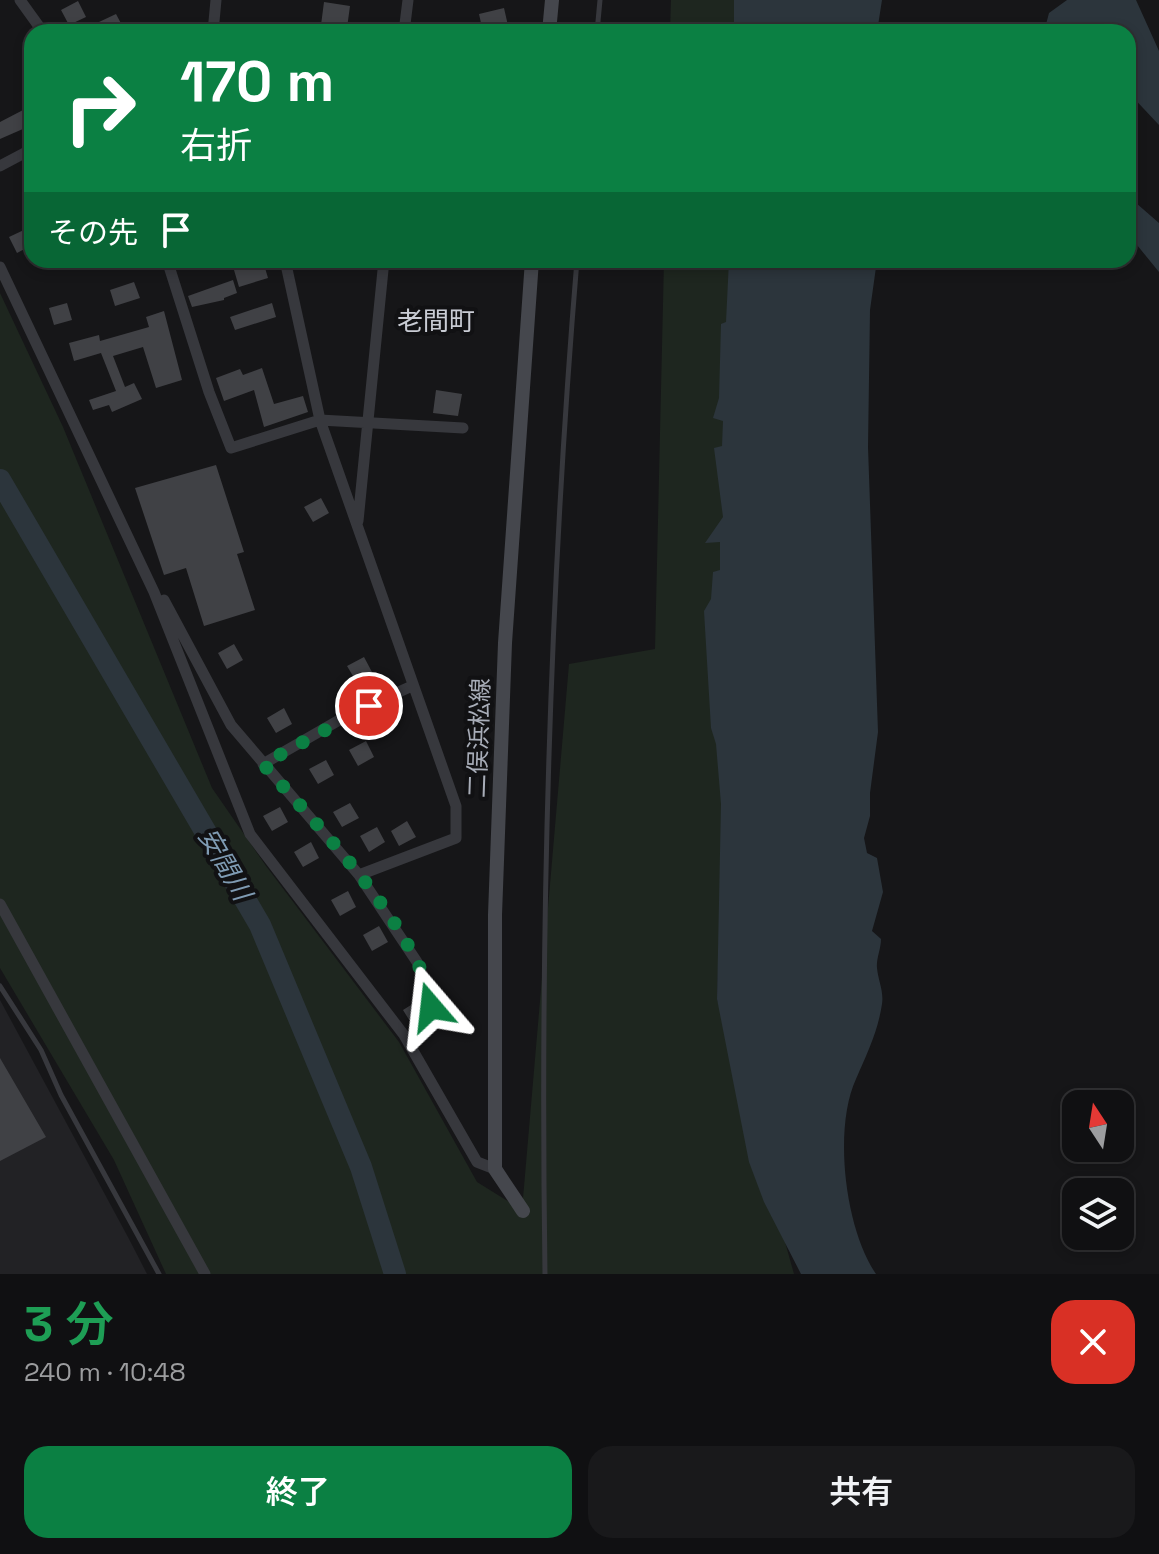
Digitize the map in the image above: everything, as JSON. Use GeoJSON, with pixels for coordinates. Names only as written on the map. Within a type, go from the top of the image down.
{"type":"FeatureCollection","features":[{"type":"Feature","properties":{"kind":"main road"},"geometry":{"type":"LineString","coordinates":[[550,24],[552,0]]}},
{"type":"Feature","properties":{"kind":"main road","name":"二俣浜松線"},"geometry":{"type":"LineString","coordinates":[[495,1169],[499,775],[531,268]]}},
{"type":"Feature","properties":{"kind":"main road"},"geometry":{"type":"LineString","coordinates":[[495,1169],[523,1211]]}},
{"type":"Feature","properties":{"kind":"street"},"geometry":{"type":"LineString","coordinates":[[20,0],[37,24]]}},
{"type":"Feature","properties":{"kind":"street"},"geometry":{"type":"LineString","coordinates":[[214,24],[216,0]]}},
{"type":"Feature","properties":{"kind":"street"},"geometry":{"type":"LineString","coordinates":[[405,24],[408,0]]}},
{"type":"Feature","properties":{"kind":"street"},"geometry":{"type":"LineString","coordinates":[[0,166],[24,153]]}},
{"type":"Feature","properties":{"kind":"street"},"geometry":{"type":"LineString","coordinates":[[0,267],[144,569],[231,725],[359,875],[417,962],[431,1007]]}},
{"type":"Feature","properties":{"kind":"street"},"geometry":{"type":"LineString","coordinates":[[170,268],[209,392],[231,448],[320,420],[463,428]]}},
{"type":"Feature","properties":{"kind":"street"},"geometry":{"type":"LineString","coordinates":[[287,268],[320,420],[456,806],[456,838],[359,875]]}},
{"type":"Feature","properties":{"kind":"street"},"geometry":{"type":"LineString","coordinates":[[357,526],[383,268]]}},
{"type":"Feature","properties":{"kind":"street"},"geometry":{"type":"LineString","coordinates":[[144,569],[250,834],[404,1035],[477,1162],[495,1169]]}},
{"type":"Feature","properties":{"kind":"street"},"geometry":{"type":"LineString","coordinates":[[263,764],[348,715],[412,686]]}},
{"type":"Feature","properties":{"kind":"street"},"geometry":{"type":"LineString","coordinates":[[0,904],[205,1274]]}},
{"type":"Feature","properties":{"kind":"lane"},"geometry":{"type":"LineString","coordinates":[[598,24],[600,0]]}},
{"type":"Feature","properties":{"kind":"lane"},"geometry":{"type":"LineString","coordinates":[[545,1274],[549,747],[558,505],[576,268]]}},
{"type":"Feature","properties":{"kind":"lane"},"geometry":{"type":"LineString","coordinates":[[0,986],[41,1050],[61,1095],[159,1274]]}},
{"type":"Feature","properties":{"kind":"shaded area"},"geometry":{"type":"Polygon","coordinates":[[[671,0],[753,0],[752,24],[670,24],[671,0]]]}},
{"type":"Feature","properties":{"kind":"shaded area"},"geometry":{"type":"Polygon","coordinates":[[[734,0],[882,0],[878,24],[734,24],[734,0]]]}},
{"type":"Feature","properties":{"kind":"shaded area"},"geometry":{"type":"Polygon","coordinates":[[[1067,0],[1136,0],[1159,51],[1159,125],[1136,101],[1136,24],[1046,24],[1049,13],[1067,0]]]}},
{"type":"Feature","properties":{"kind":"shaded area"},"geometry":{"type":"Polygon","coordinates":[[[1136,203],[1159,223],[1159,272],[1136,244],[1136,203]]]}},
{"type":"Feature","properties":{"kind":"shaded area"},"geometry":{"type":"Polygon","coordinates":[[[664,268],[742,268],[717,999],[794,1274],[166,1274],[114,1160],[0,968],[0,293],[63,427],[212,788],[266,866],[399,1042],[477,1182],[522,1210],[569,664],[655,649],[664,268]]]}},
{"type":"Feature","properties":{"kind":"shaded area"},"geometry":{"type":"Polygon","coordinates":[[[729,268],[876,268],[870,310],[868,447],[878,732],[870,816],[864,838],[867,853],[877,858],[883,892],[872,931],[881,939],[877,965],[882,999],[875,1033],[849,1100],[844,1151],[850,1206],[865,1255],[876,1274],[801,1274],[764,1202],[749,1162],[717,999],[721,804],[716,744],[711,728],[704,611],[711,599],[713,572],[720,570],[720,542],[705,543],[723,517],[714,448],[722,446],[723,421],[713,418],[719,398],[721,324],[726,322],[729,268]]]}},
{"type":"Feature","properties":{"kind":"shaded area"},"geometry":{"type":"Polygon","coordinates":[[[0,1000],[129,1239],[147,1274],[0,1274],[0,1000]]]}},
{"type":"Feature","properties":{"kind":"building"},"geometry":{"type":"Polygon","coordinates":[[[78,1],[86,17],[68,24],[61,10],[78,1]]]}},
{"type":"Feature","properties":{"kind":"building"},"geometry":{"type":"Polygon","coordinates":[[[324,2],[350,6],[348,24],[321,24],[324,2]]]}},
{"type":"Feature","properties":{"kind":"building"},"geometry":{"type":"Polygon","coordinates":[[[504,8],[508,24],[481,24],[479,14],[504,8]]]}},
{"type":"Feature","properties":{"kind":"building"},"geometry":{"type":"Polygon","coordinates":[[[116,14],[121,24],[100,24],[116,14]]]}},
{"type":"Feature","properties":{"kind":"building"},"geometry":{"type":"Polygon","coordinates":[[[24,110],[24,128],[0,139],[0,122],[24,110]]]}},
{"type":"Feature","properties":{"kind":"building"},"geometry":{"type":"Polygon","coordinates":[[[24,230],[24,249],[17,253],[9,237],[24,230]]]}},
{"type":"Feature","properties":{"kind":"building"},"geometry":{"type":"Polygon","coordinates":[[[265,268],[268,278],[239,287],[234,270],[265,268]]]}},
{"type":"Feature","properties":{"kind":"building"},"geometry":{"type":"Polygon","coordinates":[[[233,280],[237,293],[224,300],[192,307],[188,296],[233,280]]]}},
{"type":"Feature","properties":{"kind":"building"},"geometry":{"type":"Polygon","coordinates":[[[134,282],[140,298],[115,306],[110,290],[134,282]]]}},
{"type":"Feature","properties":{"kind":"building"},"geometry":{"type":"Polygon","coordinates":[[[67,303],[72,320],[54,325],[49,308],[67,303]]]}},
{"type":"Feature","properties":{"kind":"building"},"geometry":{"type":"Polygon","coordinates":[[[272,303],[276,317],[235,330],[230,317],[272,303]]]}},
{"type":"Feature","properties":{"kind":"building"},"geometry":{"type":"Polygon","coordinates":[[[164,311],[182,380],[156,388],[143,347],[113,356],[125,387],[134,383],[142,399],[112,412],[109,405],[93,410],[89,400],[116,391],[101,353],[74,361],[69,343],[99,335],[100,341],[149,327],[146,317],[164,311]]]}},
{"type":"Feature","properties":{"kind":"building"},"geometry":{"type":"Polygon","coordinates":[[[262,368],[274,404],[303,396],[308,412],[264,427],[254,390],[224,401],[216,378],[240,369],[243,375],[262,368]]]}},
{"type":"Feature","properties":{"kind":"building"},"geometry":{"type":"Polygon","coordinates":[[[436,390],[462,394],[458,416],[433,413],[436,390]]]}},
{"type":"Feature","properties":{"kind":"building"},"geometry":{"type":"Polygon","coordinates":[[[216,465],[244,552],[237,554],[255,610],[204,626],[186,568],[164,575],[135,488],[216,465]]]}},
{"type":"Feature","properties":{"kind":"building"},"geometry":{"type":"Polygon","coordinates":[[[321,498],[329,513],[313,522],[304,507],[321,498]]]}},
{"type":"Feature","properties":{"kind":"building"},"geometry":{"type":"Polygon","coordinates":[[[234,644],[243,660],[227,669],[218,653],[234,644]]]}},
{"type":"Feature","properties":{"kind":"building"},"geometry":{"type":"Polygon","coordinates":[[[364,657],[372,672],[356,681],[347,666],[364,657]]]}},
{"type":"Feature","properties":{"kind":"building"},"geometry":{"type":"Polygon","coordinates":[[[284,708],[292,724],[276,733],[267,718],[284,708]]]}},
{"type":"Feature","properties":{"kind":"building"},"geometry":{"type":"Polygon","coordinates":[[[366,741],[374,757],[358,766],[349,750],[366,741]]]}},
{"type":"Feature","properties":{"kind":"building"},"geometry":{"type":"Polygon","coordinates":[[[326,760],[334,775],[318,784],[309,769],[326,760]]]}},
{"type":"Feature","properties":{"kind":"building"},"geometry":{"type":"Polygon","coordinates":[[[350,803],[359,818],[342,827],[333,812],[350,803]]]}},
{"type":"Feature","properties":{"kind":"building"},"geometry":{"type":"Polygon","coordinates":[[[280,807],[288,822],[272,831],[263,816],[280,807]]]}},
{"type":"Feature","properties":{"kind":"building"},"geometry":{"type":"Polygon","coordinates":[[[407,821],[416,837],[399,846],[391,831],[407,821]]]}},
{"type":"Feature","properties":{"kind":"building"},"geometry":{"type":"Polygon","coordinates":[[[377,827],[385,842],[369,852],[360,836],[377,827]]]}},
{"type":"Feature","properties":{"kind":"building"},"geometry":{"type":"Polygon","coordinates":[[[311,842],[319,858],[303,867],[294,852],[311,842]]]}},
{"type":"Feature","properties":{"kind":"building"},"geometry":{"type":"Polygon","coordinates":[[[348,891],[356,907],[340,916],[331,900],[348,891]]]}},
{"type":"Feature","properties":{"kind":"building"},"geometry":{"type":"Polygon","coordinates":[[[379,926],[388,942],[372,951],[363,935],[379,926]]]}},
{"type":"Feature","properties":{"kind":"building"},"geometry":{"type":"Polygon","coordinates":[[[419,1000],[432,1021],[416,1031],[403,1010],[419,1000]]]}},
{"type":"Feature","properties":{"kind":"building"},"geometry":{"type":"Polygon","coordinates":[[[0,1058],[46,1137],[0,1161],[0,1058]]]}},
{"type":"Feature","properties":{"kind":"waterway","name":"安間川"},"geometry":{"type":"LineString","coordinates":[[0,480],[260,925],[361,1167],[395,1274]]}},
{"type":"Feature","properties":{"kind":"district","name":"老間町"},"geometry":{"type":"Point","coordinates":[436,321]}},
{"type":"Feature","properties":{"kind":"route"},"geometry":{"type":"LineString","coordinates":[[369,706],[263,764],[359,875],[417,962],[431,1007]]}}]}
